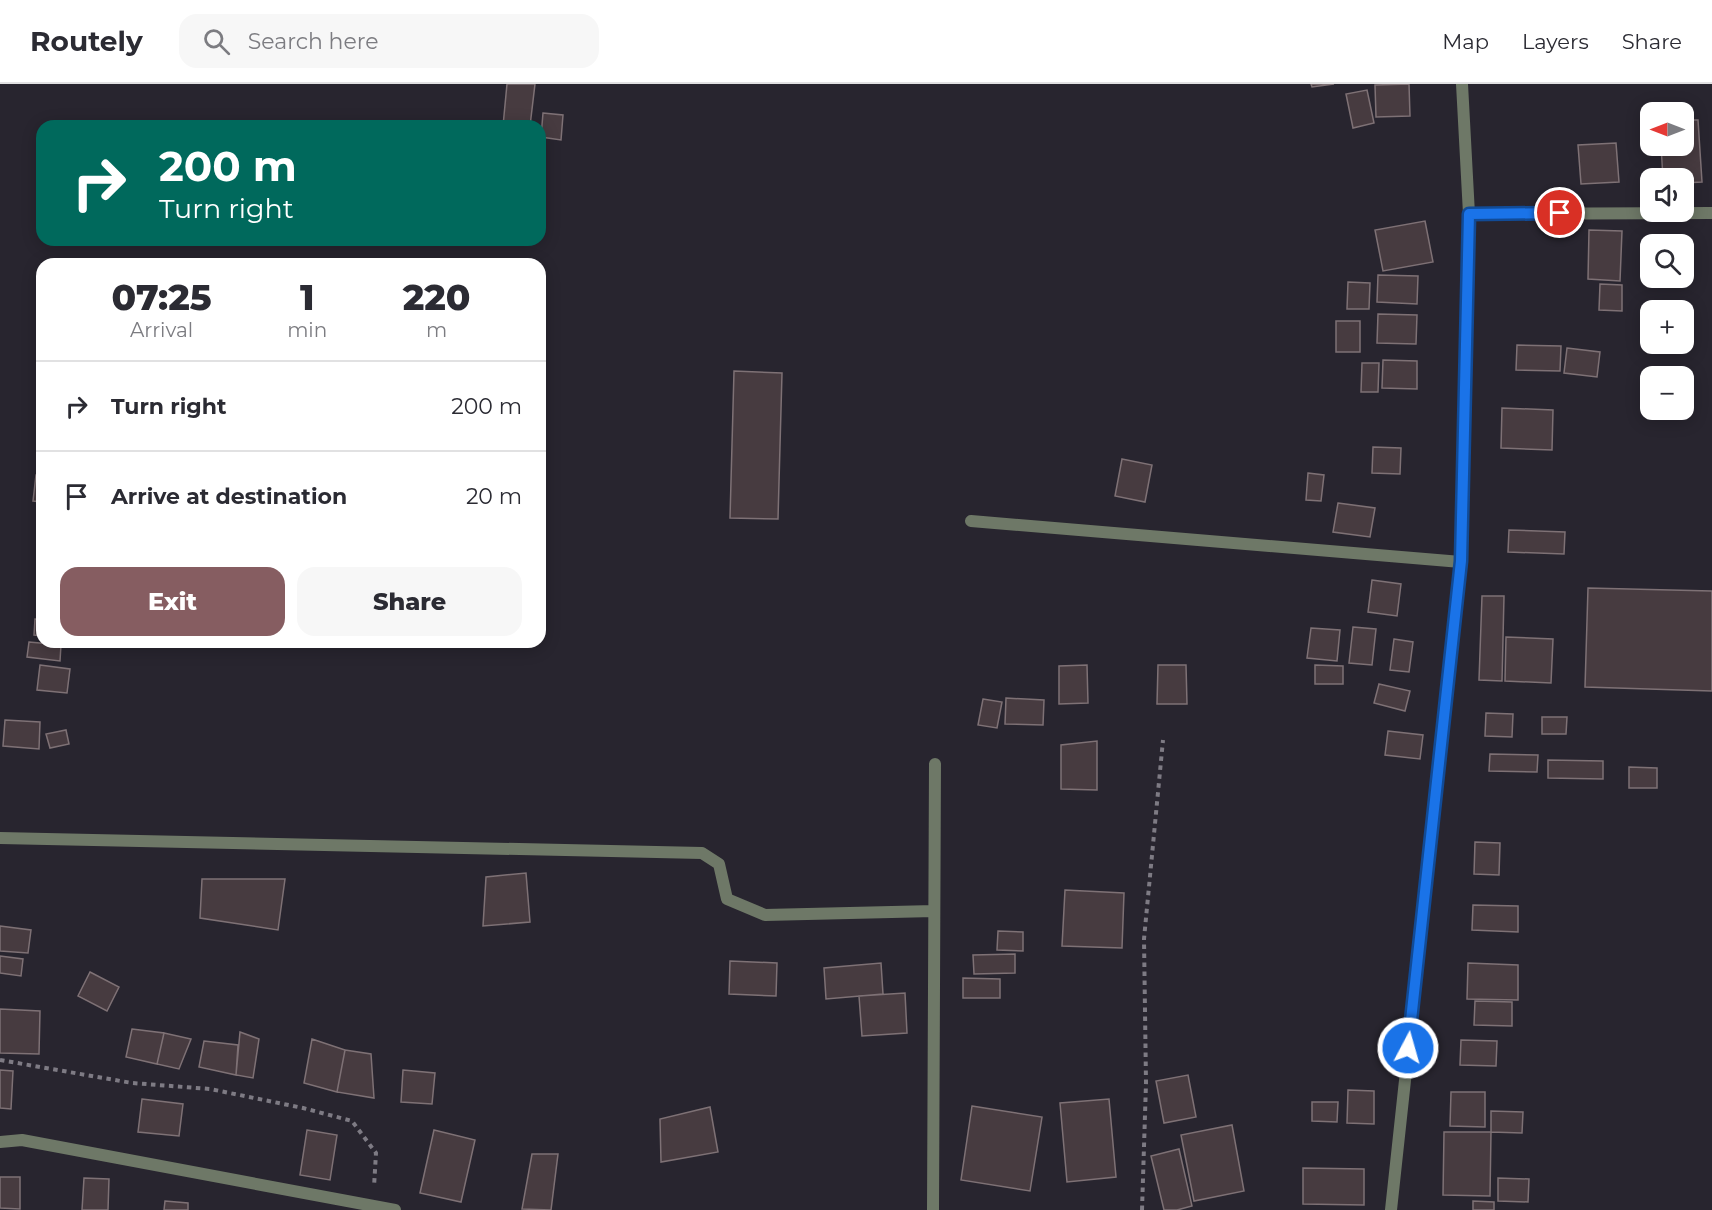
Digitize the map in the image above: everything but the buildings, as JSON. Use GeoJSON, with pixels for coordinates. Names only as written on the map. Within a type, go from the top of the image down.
{"type":"FeatureCollection","features":[{"type":"Feature","properties":{"kind":"street"},"geometry":{"type":"LineString","coordinates":[[1391,1210],[1461,561],[1469,214],[1462,84]]}},
{"type":"Feature","properties":{"kind":"street"},"geometry":{"type":"LineString","coordinates":[[1469,214],[1712,213]]}},
{"type":"Feature","properties":{"kind":"street"},"geometry":{"type":"LineString","coordinates":[[971,521],[1461,561]]}},
{"type":"Feature","properties":{"kind":"street"},"geometry":{"type":"LineString","coordinates":[[933,1210],[935,764]]}},
{"type":"Feature","properties":{"kind":"street"},"geometry":{"type":"LineString","coordinates":[[0,838],[702,853],[719,864],[727,899],[765,915],[934,911]]}},
{"type":"Feature","properties":{"kind":"street"},"geometry":{"type":"LineString","coordinates":[[0,1142],[22,1140],[395,1210]]}},
{"type":"Feature","properties":{"kind":"path"},"geometry":{"type":"LineString","coordinates":[[1142,1210],[1146,1083],[1144,939],[1163,740]]}},
{"type":"Feature","properties":{"kind":"path"},"geometry":{"type":"LineString","coordinates":[[0,1060],[132,1083],[210,1089],[303,1108],[352,1121],[376,1153],[374,1206]]}},
{"type":"Feature","properties":{"kind":"route"},"geometry":{"type":"LineString","coordinates":[[1408,1048],[1461,561],[1469,214],[1560,213]]}}]}
